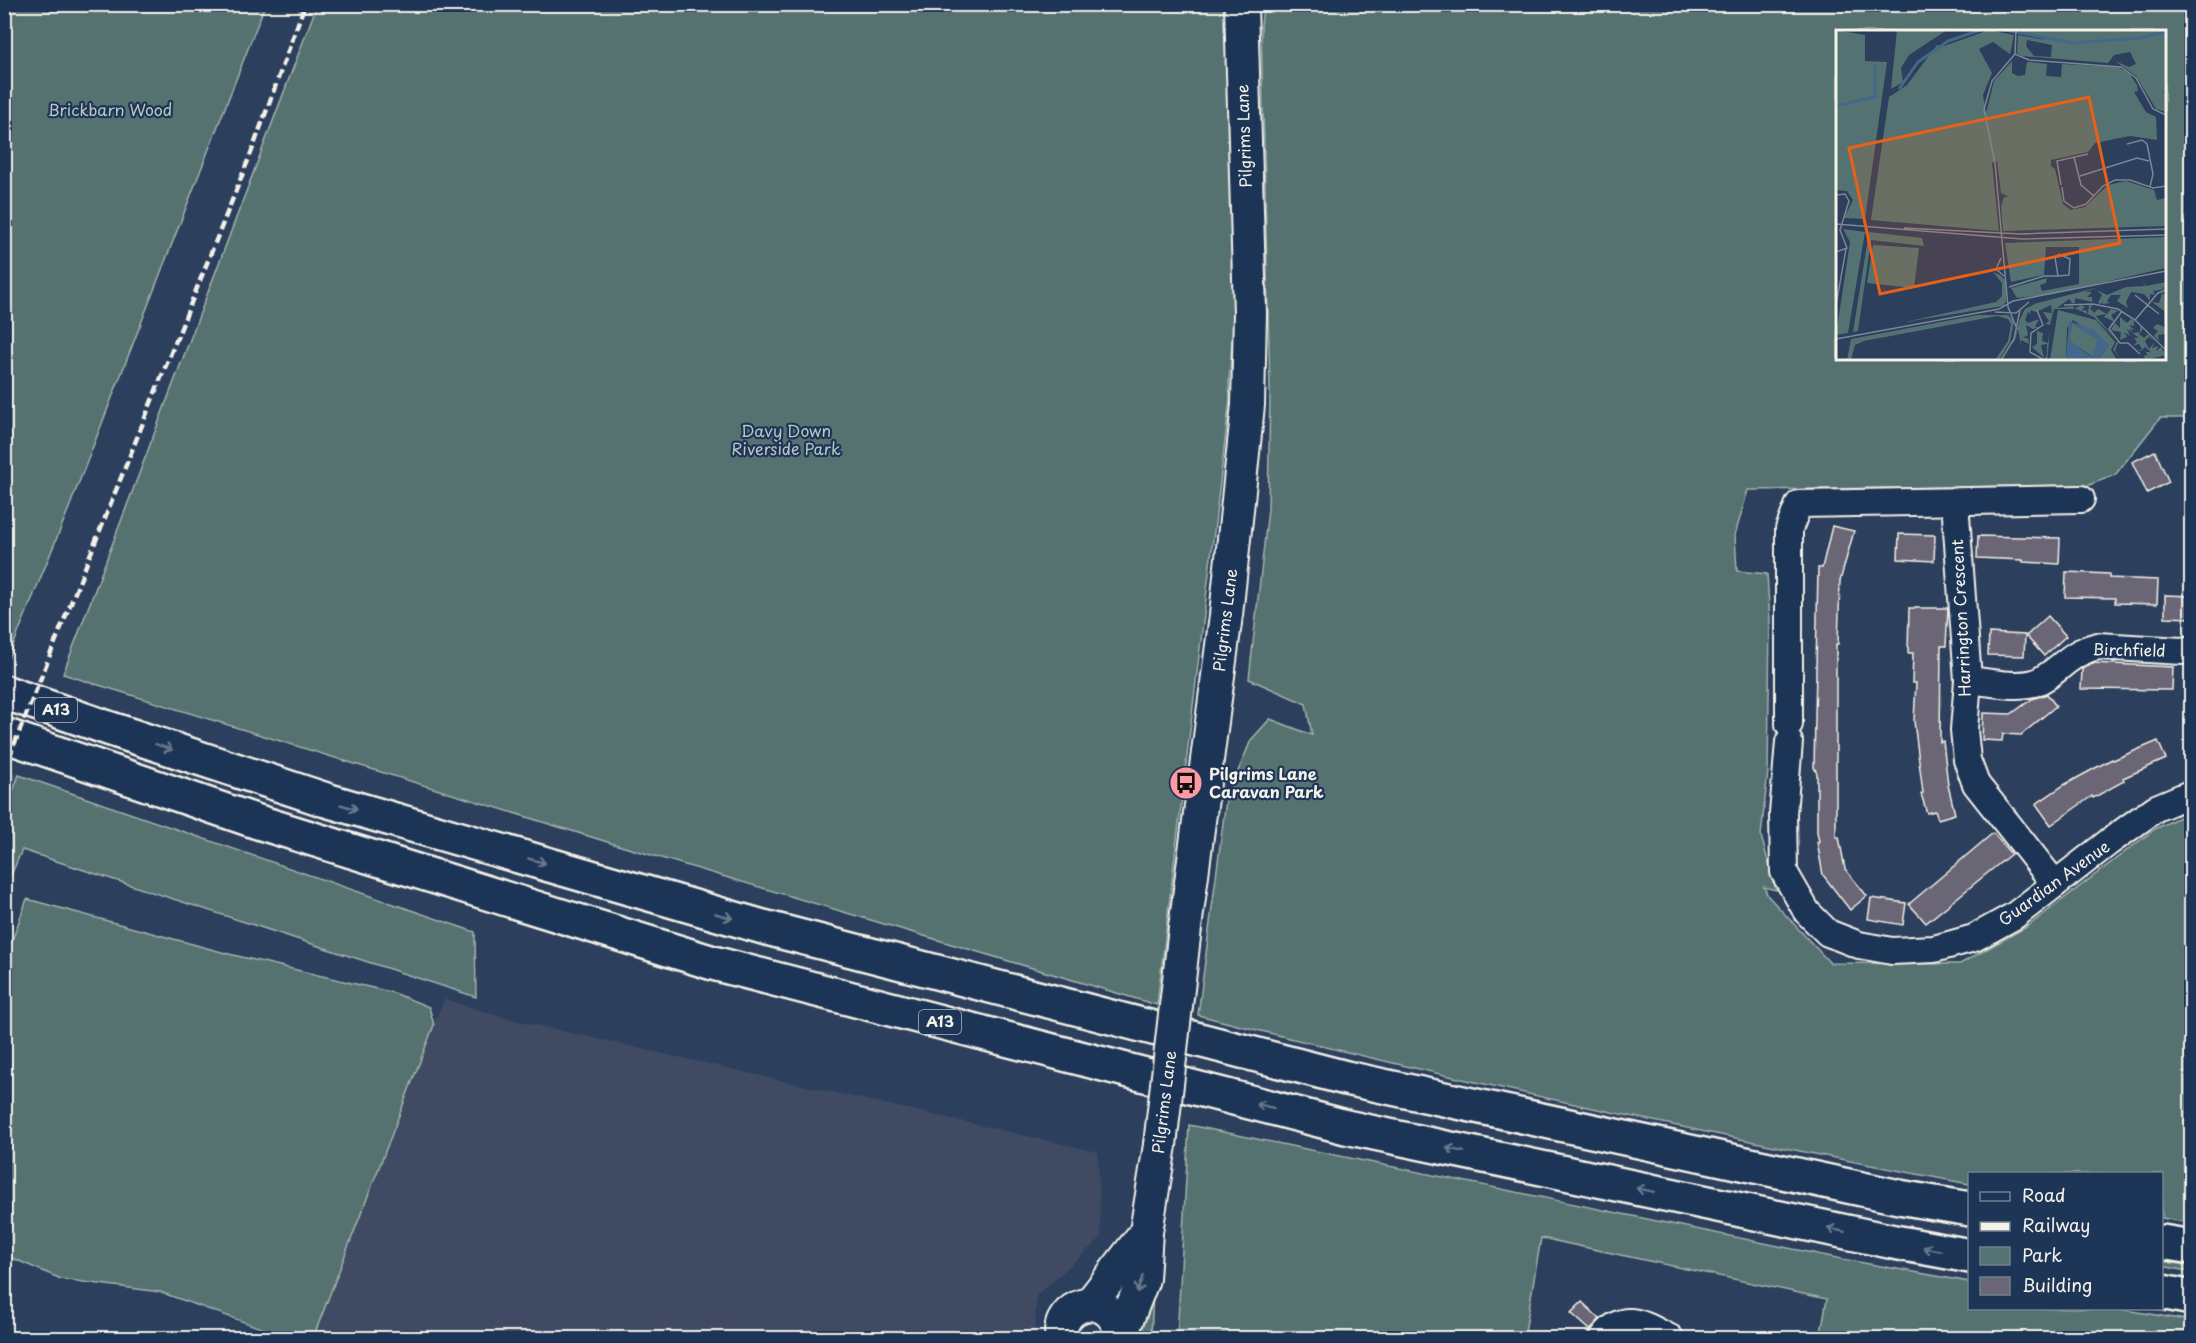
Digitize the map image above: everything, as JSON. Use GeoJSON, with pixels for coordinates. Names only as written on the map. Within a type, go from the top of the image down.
{"type":"FeatureCollection","features":[{"type":"Feature","properties":{"kind":"highway","name":"A13"},"geometry":{"type":"LineString","coordinates":[[4,692],[326,800],[763,927],[1346,1078],[1899,1197],[1968,1209]]}},
{"type":"Feature","properties":{"kind":"highway","name":"A13"},"geometry":{"type":"LineString","coordinates":[[4,735],[255,821],[712,963],[1346,1127],[1968,1256]]}},
{"type":"Feature","properties":{"kind":"highway"},"geometry":{"type":"LineString","coordinates":[[2163,1242],[2192,1247]]}},
{"type":"Feature","properties":{"kind":"highway"},"geometry":{"type":"LineString","coordinates":[[2163,1292],[2192,1298]]}},
{"type":"Feature","properties":{"kind":"main road","name":"Pilgrims Lane"},"geometry":{"type":"LineString","coordinates":[[1120,1335],[1143,1280],[1146,1232],[1160,1145],[1185,928],[1226,615],[1248,405],[1250,314],[1241,4]]}},
{"type":"Feature","properties":{"kind":"main road","name":"Pilgrims Lane"},"geometry":{"type":"LineString","coordinates":[[1090,1304],[1146,1232]]}},
{"type":"Feature","properties":{"kind":"main road","name":"Pilgrims Lane"},"geometry":{"type":"LineString","coordinates":[[1062,1338],[1060,1334],[1063,1323],[1070,1313],[1078,1307],[1090,1304],[1111,1312],[1117,1320],[1120,1335]]}},
{"type":"Feature","properties":{"kind":"street"},"geometry":{"type":"LineString","coordinates":[[1954,502],[2081,499]]}},
{"type":"Feature","properties":{"kind":"street","name":"Harrington Crescent"},"geometry":{"type":"LineString","coordinates":[[1954,502],[1968,680],[1964,730],[1967,760],[1976,784],[2055,884]]}},
{"type":"Feature","properties":{"kind":"street","name":"Guardian Avenue"},"geometry":{"type":"LineString","coordinates":[[1954,502],[1799,504],[1789,529],[1789,733],[1783,814],[1785,872],[1807,912],[1828,933],[1859,945],[1892,951],[1934,949],[1974,938],[2014,916],[2156,808],[2192,793]]}},
{"type":"Feature","properties":{"kind":"street","name":"Birchfield"},"geometry":{"type":"LineString","coordinates":[[1968,680],[2017,684],[2034,682],[2074,654],[2098,646],[2182,651],[2192,649]]}},
{"type":"Feature","properties":{"kind":"street"},"geometry":{"type":"LineString","coordinates":[[1603,1338],[1614,1326],[1629,1322],[1642,1325],[1670,1338]]}},
{"type":"Feature","properties":{"kind":"shaded area"},"geometry":{"type":"Polygon","coordinates":[[[5,771],[19,775],[5,812],[5,771]]]}},
{"type":"Feature","properties":{"kind":"shaded area"},"geometry":{"type":"Polygon","coordinates":[[[444,999],[505,1018],[1098,1152],[1101,1238],[1036,1296],[1035,1338],[313,1338],[444,999]]]}},
{"type":"Feature","properties":{"kind":"green space","name":"Brickbarn Wood"},"geometry":{"type":"Polygon","coordinates":[[[4,5],[265,5],[69,508],[8,658],[4,657],[4,5]]]}},
{"type":"Feature","properties":{"kind":"green space","name":"Davy Down Riverside Park"},"geometry":{"type":"Polygon","coordinates":[[[317,5],[1258,5],[1229,382],[1230,399],[1157,1005],[614,844],[63,674],[317,5]]]}},
{"type":"Feature","properties":{"kind":"green space"},"geometry":{"type":"Polygon","coordinates":[[[1263,5],[2191,5],[2191,418],[2160,418],[2115,475],[2089,485],[1748,490],[1735,535],[1737,571],[1767,574],[1770,622],[1768,771],[1761,836],[1776,890],[1764,887],[1768,896],[1830,963],[1960,964],[2028,926],[2155,829],[2191,811],[2191,1223],[2163,1218],[2163,1172],[1968,1172],[1968,1184],[1486,1085],[1198,1015],[1226,800],[1251,740],[1270,719],[1312,735],[1306,704],[1249,679],[1268,509],[1270,392],[1261,27],[1263,5]]]}},
{"type":"Feature","properties":{"kind":"green space"},"geometry":{"type":"Polygon","coordinates":[[[19,775],[475,932],[476,997],[22,850],[5,889],[5,812],[19,775]]]}},
{"type":"Feature","properties":{"kind":"green space"},"geometry":{"type":"Polygon","coordinates":[[[27,899],[229,954],[394,993],[429,1007],[434,1025],[313,1338],[289,1338],[160,1292],[61,1279],[5,1255],[5,960],[27,899]]]}},
{"type":"Feature","properties":{"kind":"green space"},"geometry":{"type":"Polygon","coordinates":[[[1189,1125],[1842,1259],[1968,1282],[1968,1310],[2126,1310],[2191,1321],[2191,1338],[1820,1338],[1827,1299],[1541,1238],[1524,1338],[1177,1338],[1189,1125]]]}},
{"type":"Feature","properties":{"kind":"green space"},"geometry":{"type":"Polygon","coordinates":[[[2163,1261],[2191,1266],[2191,1272],[2163,1266],[2163,1261]]]}},
{"type":"Feature","properties":{"kind":"green space"},"geometry":{"type":"Polygon","coordinates":[[[1153,1293],[1151,1338],[1140,1338],[1141,1323],[1153,1293]]]}},
{"type":"Feature","properties":{"kind":"building"},"geometry":{"type":"Polygon","coordinates":[[[2155,451],[2169,482],[2147,493],[2132,462],[2155,451]]]}},
{"type":"Feature","properties":{"kind":"building"},"geometry":{"type":"Polygon","coordinates":[[[1832,526],[1854,531],[1840,581],[1838,644],[1836,644],[1836,837],[1839,837],[1845,869],[1867,896],[1850,910],[1823,875],[1817,842],[1819,842],[1817,774],[1814,767],[1818,568],[1822,568],[1832,526]]]}},
{"type":"Feature","properties":{"kind":"building"},"geometry":{"type":"Polygon","coordinates":[[[1899,534],[1935,535],[1934,561],[1898,559],[1899,534]]]}},
{"type":"Feature","properties":{"kind":"building"},"geometry":{"type":"Polygon","coordinates":[[[1978,536],[2060,538],[2059,564],[1977,558],[1978,536]]]}},
{"type":"Feature","properties":{"kind":"building"},"geometry":{"type":"Polygon","coordinates":[[[2066,572],[2109,574],[2109,578],[2158,580],[2157,604],[2115,603],[2115,598],[2065,597],[2066,572]]]}},
{"type":"Feature","properties":{"kind":"building"},"geometry":{"type":"Polygon","coordinates":[[[2165,595],[2192,596],[2192,618],[2165,617],[2165,595]]]}},
{"type":"Feature","properties":{"kind":"building"},"geometry":{"type":"Polygon","coordinates":[[[1909,608],[1948,608],[1946,646],[1941,646],[1940,742],[1943,741],[1948,785],[1955,814],[1938,819],[1935,811],[1927,813],[1921,794],[1923,793],[1914,721],[1916,683],[1912,683],[1913,653],[1908,653],[1909,608]]]}},
{"type":"Feature","properties":{"kind":"building"},"geometry":{"type":"Polygon","coordinates":[[[2048,616],[2066,636],[2044,656],[2026,636],[2048,616]]]}},
{"type":"Feature","properties":{"kind":"building"},"geometry":{"type":"Polygon","coordinates":[[[1989,633],[2025,635],[2024,656],[1988,655],[1989,633]]]}},
{"type":"Feature","properties":{"kind":"building"},"geometry":{"type":"Polygon","coordinates":[[[2092,663],[2173,667],[2172,690],[2081,689],[2082,669],[2092,663]]]}},
{"type":"Feature","properties":{"kind":"building"},"geometry":{"type":"Polygon","coordinates":[[[2047,694],[2056,706],[2021,735],[2003,734],[2002,741],[1982,740],[1983,713],[2011,714],[2032,699],[2047,694]]]}},
{"type":"Feature","properties":{"kind":"building"},"geometry":{"type":"Polygon","coordinates":[[[2158,741],[2166,759],[2123,778],[2124,781],[2093,798],[2092,796],[2051,825],[2036,804],[2064,785],[2112,759],[2158,741]]]}},
{"type":"Feature","properties":{"kind":"building"},"geometry":{"type":"Polygon","coordinates":[[[1993,833],[2011,854],[1926,923],[1909,904],[1993,833]]]}},
{"type":"Feature","properties":{"kind":"building"},"geometry":{"type":"Polygon","coordinates":[[[1871,898],[1906,903],[1903,925],[1868,919],[1871,898]]]}},
{"type":"Feature","properties":{"kind":"building"},"geometry":{"type":"Polygon","coordinates":[[[1582,1302],[1600,1319],[1590,1330],[1571,1313],[1582,1302]]]}},
{"type":"Feature","properties":{"kind":"railway"},"geometry":{"type":"LineString","coordinates":[[4,770],[253,148],[305,4]]}},
{"type":"Feature","properties":{"kind":"place","name":"Pilgrims Lane Caravan Park"},"geometry":{"type":"Point","coordinates":[1186,783]}}]}
